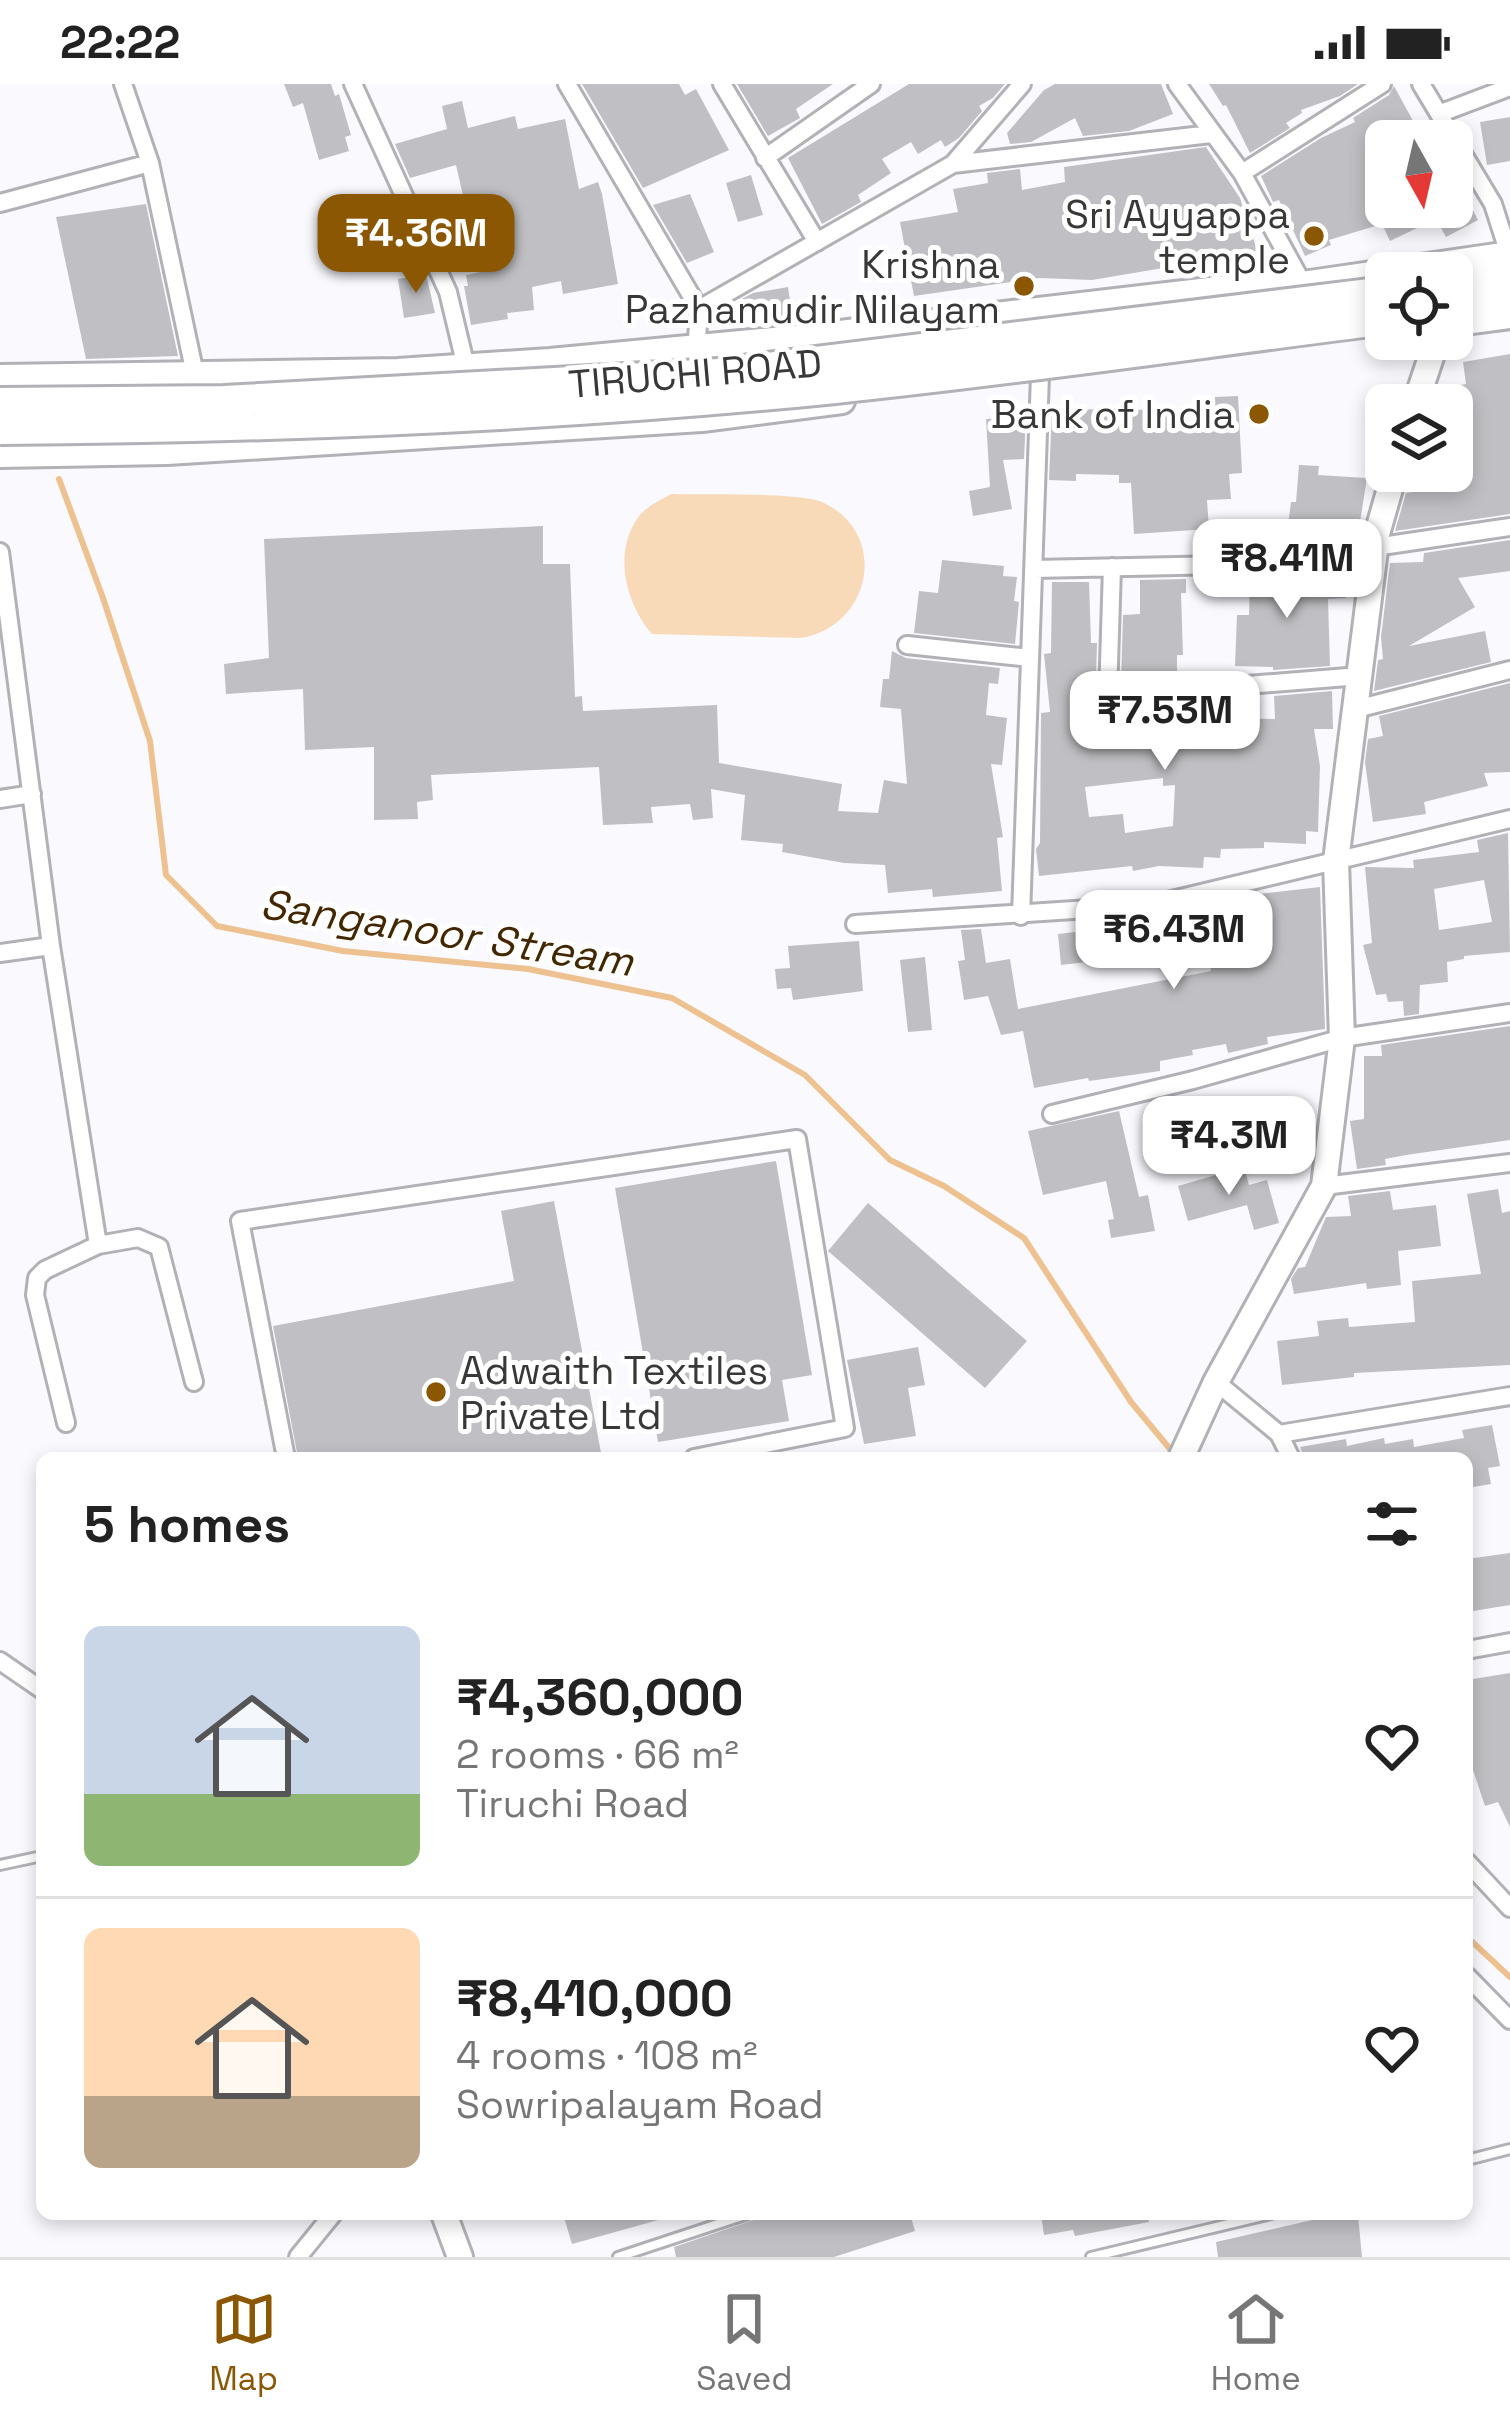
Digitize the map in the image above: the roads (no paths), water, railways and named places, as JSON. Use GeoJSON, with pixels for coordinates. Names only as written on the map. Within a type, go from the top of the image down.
{"type":"FeatureCollection","features":[{"type":"Feature","properties":{"kind":"highway"},"geometry":{"type":"LineString","coordinates":[[1473,281],[1510,276]]}},
{"type":"Feature","properties":{"kind":"highway","name":"TIRUCHI ROAD"},"geometry":{"type":"LineString","coordinates":[[0,403],[224,401],[718,374],[1365,295]]}},
{"type":"Feature","properties":{"kind":"highway"},"geometry":{"type":"LineString","coordinates":[[1473,306],[1510,300]]}},
{"type":"Feature","properties":{"kind":"highway","name":"TIRUCHI ROAD"},"geometry":{"type":"LineString","coordinates":[[0,430],[228,427],[725,398],[1365,322]]}},
{"type":"Feature","properties":{"kind":"street"},"geometry":{"type":"LineString","coordinates":[[123,84],[150,163],[195,374]]}},
{"type":"Feature","properties":{"kind":"street"},"geometry":{"type":"LineString","coordinates":[[353,84],[448,292],[466,367]]}},
{"type":"Feature","properties":{"kind":"street"},"geometry":{"type":"LineString","coordinates":[[567,84],[699,309],[696,347],[702,419]]}},
{"type":"Feature","properties":{"kind":"street"},"geometry":{"type":"LineString","coordinates":[[722,84],[817,242]]}},
{"type":"Feature","properties":{"kind":"street"},"geometry":{"type":"LineString","coordinates":[[765,158],[848,90],[871,84]]}},
{"type":"Feature","properties":{"kind":"street"},"geometry":{"type":"LineString","coordinates":[[699,309],[953,164],[1022,84]]}},
{"type":"Feature","properties":{"kind":"street"},"geometry":{"type":"LineString","coordinates":[[1177,84],[1242,173],[1304,284]]}},
{"type":"Feature","properties":{"kind":"street"},"geometry":{"type":"LineString","coordinates":[[1242,173],[1382,84]]}},
{"type":"Feature","properties":{"kind":"street"},"geometry":{"type":"LineString","coordinates":[[0,377],[466,367],[696,347],[1206,290],[1304,284],[1510,255],[1493,204],[1421,84]]}},
{"type":"Feature","properties":{"kind":"street"},"geometry":{"type":"LineString","coordinates":[[1441,113],[1510,87]]}},
{"type":"Feature","properties":{"kind":"street"},"geometry":{"type":"LineString","coordinates":[[953,164],[1211,134]]}},
{"type":"Feature","properties":{"kind":"street"},"geometry":{"type":"LineString","coordinates":[[0,203],[150,163]]}},
{"type":"Feature","properties":{"kind":"street"},"geometry":{"type":"LineString","coordinates":[[1473,320],[1510,316]]}},
{"type":"Feature","properties":{"kind":"street"},"geometry":{"type":"LineString","coordinates":[[0,455],[167,452],[702,419],[1365,335]]}},
{"type":"Feature","properties":{"kind":"street"},"geometry":{"type":"LineString","coordinates":[[1022,916],[1040,375]]}},
{"type":"Feature","properties":{"kind":"street"},"geometry":{"type":"LineString","coordinates":[[1184,1452],[1216,1382],[1324,1186],[1342,1038],[1336,861],[1374,554],[1390,492]]}},
{"type":"Feature","properties":{"kind":"street"},"geometry":{"type":"LineString","coordinates":[[1034,568],[1374,554],[1510,527]]}},
{"type":"Feature","properties":{"kind":"street"},"geometry":{"type":"LineString","coordinates":[[0,556],[7,647],[98,1245]]}},
{"type":"Feature","properties":{"kind":"street"},"geometry":{"type":"LineString","coordinates":[[1112,567],[1107,729],[1217,720],[1247,686],[1360,676]]}},
{"type":"Feature","properties":{"kind":"street"},"geometry":{"type":"LineString","coordinates":[[907,645],[1030,658]]}},
{"type":"Feature","properties":{"kind":"street"},"geometry":{"type":"LineString","coordinates":[[1355,709],[1510,670]]}},
{"type":"Feature","properties":{"kind":"street"},"geometry":{"type":"LineString","coordinates":[[0,799],[32,794]]}},
{"type":"Feature","properties":{"kind":"street"},"geometry":{"type":"LineString","coordinates":[[855,924],[1151,904],[1510,819]]}},
{"type":"Feature","properties":{"kind":"street"},"geometry":{"type":"LineString","coordinates":[[0,952],[52,946]]}},
{"type":"Feature","properties":{"kind":"street"},"geometry":{"type":"LineString","coordinates":[[1052,1114],[1342,1038],[1510,1013]]}},
{"type":"Feature","properties":{"kind":"street"},"geometry":{"type":"LineString","coordinates":[[285,1452],[240,1221],[797,1139],[845,1428],[724,1452]]}},
{"type":"Feature","properties":{"kind":"street"},"geometry":{"type":"LineString","coordinates":[[1324,1186],[1510,1163]]}},
{"type":"Feature","properties":{"kind":"street"},"geometry":{"type":"LineString","coordinates":[[66,1423],[35,1295],[37,1278],[98,1245],[138,1238],[159,1247],[194,1382]]}},
{"type":"Feature","properties":{"kind":"street"},"geometry":{"type":"LineString","coordinates":[[1216,1382],[1279,1434],[1288,1452]]}},
{"type":"Feature","properties":{"kind":"street"},"geometry":{"type":"LineString","coordinates":[[1279,1434],[1510,1396]]}},
{"type":"Feature","properties":{"kind":"street"},"geometry":{"type":"LineString","coordinates":[[1473,1649],[1510,1642]]}},
{"type":"Feature","properties":{"kind":"street"},"geometry":{"type":"LineString","coordinates":[[1,1662],[36,1686]]}},
{"type":"Feature","properties":{"kind":"street"},"geometry":{"type":"LineString","coordinates":[[1473,1868],[1510,1908]]}},
{"type":"Feature","properties":{"kind":"street"},"geometry":{"type":"LineString","coordinates":[[1473,1982],[1510,2020]]}},
{"type":"Feature","properties":{"kind":"street"},"geometry":{"type":"LineString","coordinates":[[298,2257],[327,2220]]}},
{"type":"Feature","properties":{"kind":"street"},"geometry":{"type":"LineString","coordinates":[[446,2220],[460,2257]]}},
{"type":"Feature","properties":{"kind":"lane"},"geometry":{"type":"LineString","coordinates":[[0,1865],[36,1857]]}},
{"type":"Feature","properties":{"kind":"lane"},"geometry":{"type":"LineString","coordinates":[[1473,2158],[1510,2149]]}},
{"type":"Feature","properties":{"kind":"lane"},"geometry":{"type":"LineString","coordinates":[[617,2257],[730,2220]]}},
{"type":"Feature","properties":{"kind":"lane"},"geometry":{"type":"LineString","coordinates":[[1215,2220],[1217,2229]]}},
{"type":"Feature","properties":{"kind":"lane"},"geometry":{"type":"LineString","coordinates":[[1091,2257],[1249,2220]]}},
{"type":"Feature","properties":{"kind":"waterway","name":"Sanganoor Stream"},"geometry":{"type":"LineString","coordinates":[[59,479],[150,741],[166,875],[217,926],[343,951],[528,969],[672,998],[805,1075],[890,1160],[944,1186],[1024,1238],[1131,1402],[1173,1452]]}},
{"type":"Feature","properties":{"kind":"waterway","name":"Sanganoor Stream"},"geometry":{"type":"LineString","coordinates":[[1473,1943],[1510,1977]]}},
{"type":"Feature","properties":{"kind":"place","name":"Sri Ayyappa temple"},"geometry":{"type":"Point","coordinates":[1314,236]}},
{"type":"Feature","properties":{"kind":"place","name":"Krishna Pazhamudir Nilayam"},"geometry":{"type":"Point","coordinates":[1024,286]}},
{"type":"Feature","properties":{"kind":"place","name":"Bank of India"},"geometry":{"type":"Point","coordinates":[1259,414]}},
{"type":"Feature","properties":{"kind":"place","name":"Adwaith Textiles Private Ltd"},"geometry":{"type":"Point","coordinates":[436,1392]}}]}
